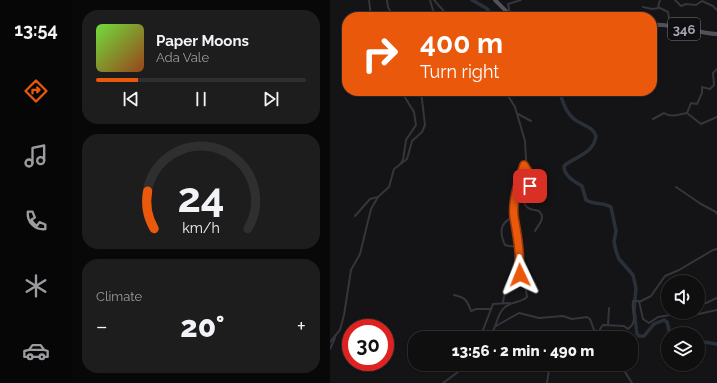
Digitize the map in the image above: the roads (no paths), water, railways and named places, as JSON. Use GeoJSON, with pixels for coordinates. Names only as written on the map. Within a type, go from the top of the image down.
{"type":"FeatureCollection","features":[{"type":"Feature","properties":{"kind":"main road"},"geometry":{"type":"LineString","coordinates":[[495,0],[507,12]]}},
{"type":"Feature","properties":{"kind":"main road","name":"346"},"geometry":{"type":"LineString","coordinates":[[657,25],[717,34]]}},
{"type":"Feature","properties":{"kind":"street"},"geometry":{"type":"LineString","coordinates":[[369,0],[371,12]]}},
{"type":"Feature","properties":{"kind":"street"},"geometry":{"type":"LineString","coordinates":[[387,0],[390,12]]}},
{"type":"Feature","properties":{"kind":"street"},"geometry":{"type":"LineString","coordinates":[[430,0],[434,12]]}},
{"type":"Feature","properties":{"kind":"street"},"geometry":{"type":"LineString","coordinates":[[434,0],[445,12]]}},
{"type":"Feature","properties":{"kind":"street"},"geometry":{"type":"LineString","coordinates":[[510,12],[508,4],[521,0]]}},
{"type":"Feature","properties":{"kind":"street"},"geometry":{"type":"LineString","coordinates":[[659,8],[660,0]]}},
{"type":"Feature","properties":{"kind":"street"},"geometry":{"type":"LineString","coordinates":[[675,0],[681,6],[686,4],[696,5],[702,1],[713,6],[717,10]]}},
{"type":"Feature","properties":{"kind":"street"},"geometry":{"type":"LineString","coordinates":[[643,7],[650,9],[659,8],[668,12],[670,26]]}},
{"type":"Feature","properties":{"kind":"street"},"geometry":{"type":"LineString","coordinates":[[687,113],[691,103],[697,104],[702,92],[702,87],[710,89],[714,85],[713,73],[717,69]]}},
{"type":"Feature","properties":{"kind":"street"},"geometry":{"type":"LineString","coordinates":[[399,165],[403,160],[406,140],[416,126],[414,112],[404,96]]}},
{"type":"Feature","properties":{"kind":"street"},"geometry":{"type":"LineString","coordinates":[[330,342],[340,330],[344,315],[351,270],[360,254],[371,211],[378,197],[389,187],[394,169],[407,159],[412,141],[422,132],[425,125],[421,96]]}},
{"type":"Feature","properties":{"kind":"street"},"geometry":{"type":"LineString","coordinates":[[482,331],[490,310],[494,304],[503,302],[511,303],[524,300],[527,297],[518,269],[519,247],[514,217],[517,183],[526,159],[525,141],[517,114],[508,96]]}},
{"type":"Feature","properties":{"kind":"street"},"geometry":{"type":"LineString","coordinates":[[654,119],[664,113],[668,116],[673,116],[687,113]]}},
{"type":"Feature","properties":{"kind":"street"},"geometry":{"type":"LineString","coordinates":[[687,113],[701,124],[717,117]]}},
{"type":"Feature","properties":{"kind":"street"},"geometry":{"type":"LineString","coordinates":[[517,114],[530,121]]}},
{"type":"Feature","properties":{"kind":"street"},"geometry":{"type":"LineString","coordinates":[[524,165],[532,180],[524,195],[526,205],[529,209],[539,211],[542,216],[541,222],[535,231]]}},
{"type":"Feature","properties":{"kind":"street"},"geometry":{"type":"LineString","coordinates":[[676,187],[717,214]]}},
{"type":"Feature","properties":{"kind":"street"},"geometry":{"type":"LineString","coordinates":[[355,216],[370,199],[378,197]]}},
{"type":"Feature","properties":{"kind":"street"},"geometry":{"type":"LineString","coordinates":[[514,217],[504,222],[501,226],[501,231],[505,245],[519,247]]}},
{"type":"Feature","properties":{"kind":"street"},"geometry":{"type":"LineString","coordinates":[[600,331],[602,326],[608,325],[624,326],[628,329],[634,322],[632,308],[633,301],[639,301],[651,296],[665,276],[717,249]]}},
{"type":"Feature","properties":{"kind":"street"},"geometry":{"type":"LineString","coordinates":[[503,302],[506,285],[513,279],[518,269]]}},
{"type":"Feature","properties":{"kind":"street"},"geometry":{"type":"LineString","coordinates":[[454,295],[466,300],[471,311],[476,309],[490,310]]}},
{"type":"Feature","properties":{"kind":"street"},"geometry":{"type":"LineString","coordinates":[[705,302],[717,298]]}},
{"type":"Feature","properties":{"kind":"street"},"geometry":{"type":"LineString","coordinates":[[639,301],[645,322],[650,323],[661,317]]}},
{"type":"Feature","properties":{"kind":"street"},"geometry":{"type":"LineString","coordinates":[[492,331],[496,326],[502,309],[511,303]]}},
{"type":"Feature","properties":{"kind":"street"},"geometry":{"type":"LineString","coordinates":[[608,325],[609,308]]}},
{"type":"Feature","properties":{"kind":"street"},"geometry":{"type":"LineString","coordinates":[[705,313],[717,310]]}},
{"type":"Feature","properties":{"kind":"street"},"geometry":{"type":"LineString","coordinates":[[496,326],[519,313],[539,318],[563,316],[572,319],[587,317],[595,331]]}},
{"type":"Feature","properties":{"kind":"street"},"geometry":{"type":"LineString","coordinates":[[330,348],[335,337]]}},
{"type":"Feature","properties":{"kind":"street"},"geometry":{"type":"LineString","coordinates":[[442,383],[458,371]]}},
{"type":"Feature","properties":{"kind":"street"},"geometry":{"type":"LineString","coordinates":[[547,383],[549,371]]}},
{"type":"Feature","properties":{"kind":"street"},"geometry":{"type":"LineString","coordinates":[[624,371],[632,383]]}},
{"type":"Feature","properties":{"kind":"waterway"},"geometry":{"type":"LineString","coordinates":[[472,0],[486,8],[490,12]]}},
{"type":"Feature","properties":{"kind":"waterway"},"geometry":{"type":"LineString","coordinates":[[561,96],[568,113],[577,121],[592,130],[596,136],[591,147],[564,166],[564,170],[570,178],[582,186],[586,200],[605,204],[611,207],[616,231],[614,242],[616,251],[619,259],[633,275],[636,288],[634,310],[637,334],[639,336],[644,336],[654,324],[664,320],[667,322],[668,327]]}},
{"type":"Feature","properties":{"kind":"waterway"},"geometry":{"type":"LineString","coordinates":[[705,342],[717,344]]}}]}
